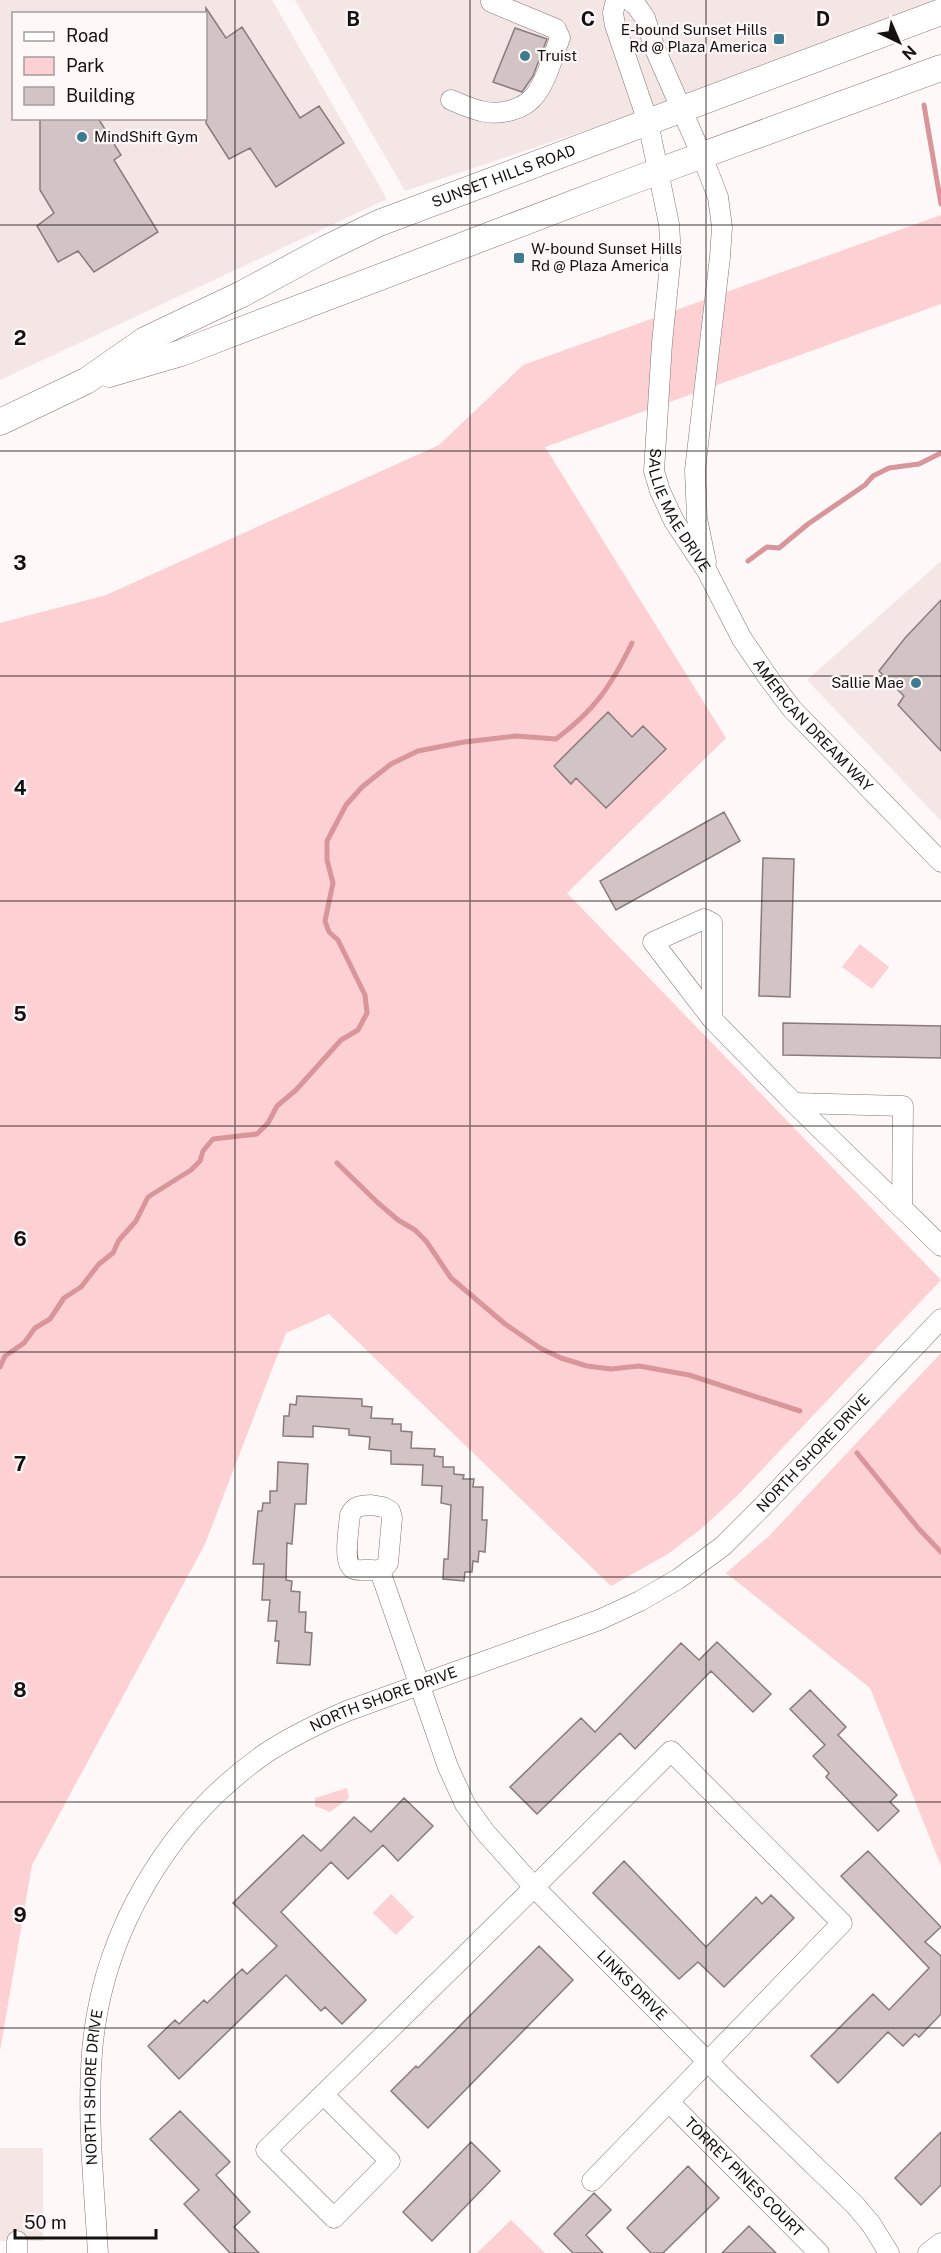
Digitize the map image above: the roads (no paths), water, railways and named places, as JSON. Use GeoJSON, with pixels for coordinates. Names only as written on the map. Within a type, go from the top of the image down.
{"type":"FeatureCollection","features":[{"type":"Feature","properties":{"kind":"main road","name":"SUNSET HILLS ROAD"},"geometry":{"type":"LineString","coordinates":[[0,422],[86,381],[146,340],[379,224],[941,12]]}},
{"type":"Feature","properties":{"kind":"main road","name":"SUNSET HILLS ROAD"},"geometry":{"type":"LineString","coordinates":[[86,381],[181,353],[659,171],[941,68]]}},
{"type":"Feature","properties":{"kind":"street","name":"SALLIE MAE DRIVE"},"geometry":{"type":"LineString","coordinates":[[604,0],[611,9],[615,9],[648,123],[669,224],[671,255],[662,344],[654,471],[660,491],[674,521],[707,571]]}},
{"type":"Feature","properties":{"kind":"street"},"geometry":{"type":"LineString","coordinates":[[628,0],[646,9]]}},
{"type":"Feature","properties":{"kind":"street"},"geometry":{"type":"LineString","coordinates":[[451,100],[481,111],[495,113],[517,109],[530,102],[537,94],[560,38],[556,29],[491,2]]}},
{"type":"Feature","properties":{"kind":"street","name":"SALLIE MAE DRIVE"},"geometry":{"type":"LineString","coordinates":[[646,9],[655,49],[718,197],[722,227],[695,470],[695,495],[707,571]]}},
{"type":"Feature","properties":{"kind":"street","name":"AMERICAN DREAM WAY"},"geometry":{"type":"LineString","coordinates":[[707,571],[742,639],[792,709],[941,862]]}},
{"type":"Feature","properties":{"kind":"street"},"geometry":{"type":"LineString","coordinates":[[712,1019],[712,923],[704,919],[653,942],[712,1019],[794,1103],[941,1246]]}},
{"type":"Feature","properties":{"kind":"street"},"geometry":{"type":"LineString","coordinates":[[794,1103],[903,1106],[902,1208]]}},
{"type":"Feature","properties":{"kind":"street","name":"NORTH SHORE DRIVE"},"geometry":{"type":"LineString","coordinates":[[98,2253],[90,2093],[94,2034],[99,2005],[123,1928],[145,1885],[171,1846],[199,1812],[257,1760],[316,1724],[599,1620],[664,1588],[696,1567],[723,1545],[763,1506],[941,1319]]}},
{"type":"Feature","properties":{"kind":"street","name":"LINKS DRIVE"},"geometry":{"type":"LineString","coordinates":[[380,1571],[448,1767],[465,1804],[485,1832],[534,1887],[855,2205],[890,2253]]}},
{"type":"Feature","properties":{"kind":"street"},"geometry":{"type":"LineString","coordinates":[[323,2094],[390,2161],[334,2218],[266,2150],[671,1751],[842,1923],[592,2181]]}},
{"type":"Feature","properties":{"kind":"street","name":"TORREY PINES COURT"},"geometry":{"type":"LineString","coordinates":[[669,2102],[819,2253]]}},
{"type":"Feature","properties":{"kind":"street"},"geometry":{"type":"LineString","coordinates":[[928,2253],[941,2243]]}},
{"type":"Feature","properties":{"kind":"waterway"},"geometry":{"type":"LineString","coordinates":[[924,105],[941,204]]}},
{"type":"Feature","properties":{"kind":"waterway"},"geometry":{"type":"LineString","coordinates":[[748,561],[767,547],[779,548],[808,524],[865,485],[873,476],[889,468],[919,464],[941,453]]}},
{"type":"Feature","properties":{"kind":"waterway"},"geometry":{"type":"LineString","coordinates":[[0,1367],[5,1356],[24,1343],[35,1328],[50,1319],[64,1298],[81,1287],[99,1264],[113,1253],[119,1240],[136,1221],[148,1197],[191,1170],[200,1161],[203,1151],[213,1139],[257,1134],[268,1123],[277,1106],[296,1090],[341,1040],[358,1030],[367,1013],[365,995],[338,940],[329,932],[325,921],[333,883],[327,860],[327,841],[346,805],[362,787],[391,764],[418,751],[464,742],[516,736],[556,739],[581,718],[601,696],[632,643]]}},
{"type":"Feature","properties":{"kind":"waterway"},"geometry":{"type":"LineString","coordinates":[[337,1163],[377,1202],[426,1241],[451,1278],[505,1324],[540,1348],[561,1358],[587,1366],[611,1369],[639,1366],[689,1375],[800,1411]]}},
{"type":"Feature","properties":{"kind":"waterway"},"geometry":{"type":"LineString","coordinates":[[857,1453],[919,1529],[941,1552]]}},
{"type":"Feature","properties":{"kind":"place","name":"E-bound Sunset Hills Rd @ Plaza America"},"geometry":{"type":"Point","coordinates":[779,39]}},
{"type":"Feature","properties":{"kind":"place","name":"Truist"},"geometry":{"type":"Point","coordinates":[525,56]}},
{"type":"Feature","properties":{"kind":"place","name":"MindShift Gym"},"geometry":{"type":"Point","coordinates":[82,137]}},
{"type":"Feature","properties":{"kind":"place","name":"W-bound Sunset Hills Rd @ Plaza America"},"geometry":{"type":"Point","coordinates":[519,258]}},
{"type":"Feature","properties":{"kind":"place","name":"Sallie Mae"},"geometry":{"type":"Point","coordinates":[916,683]}}]}
